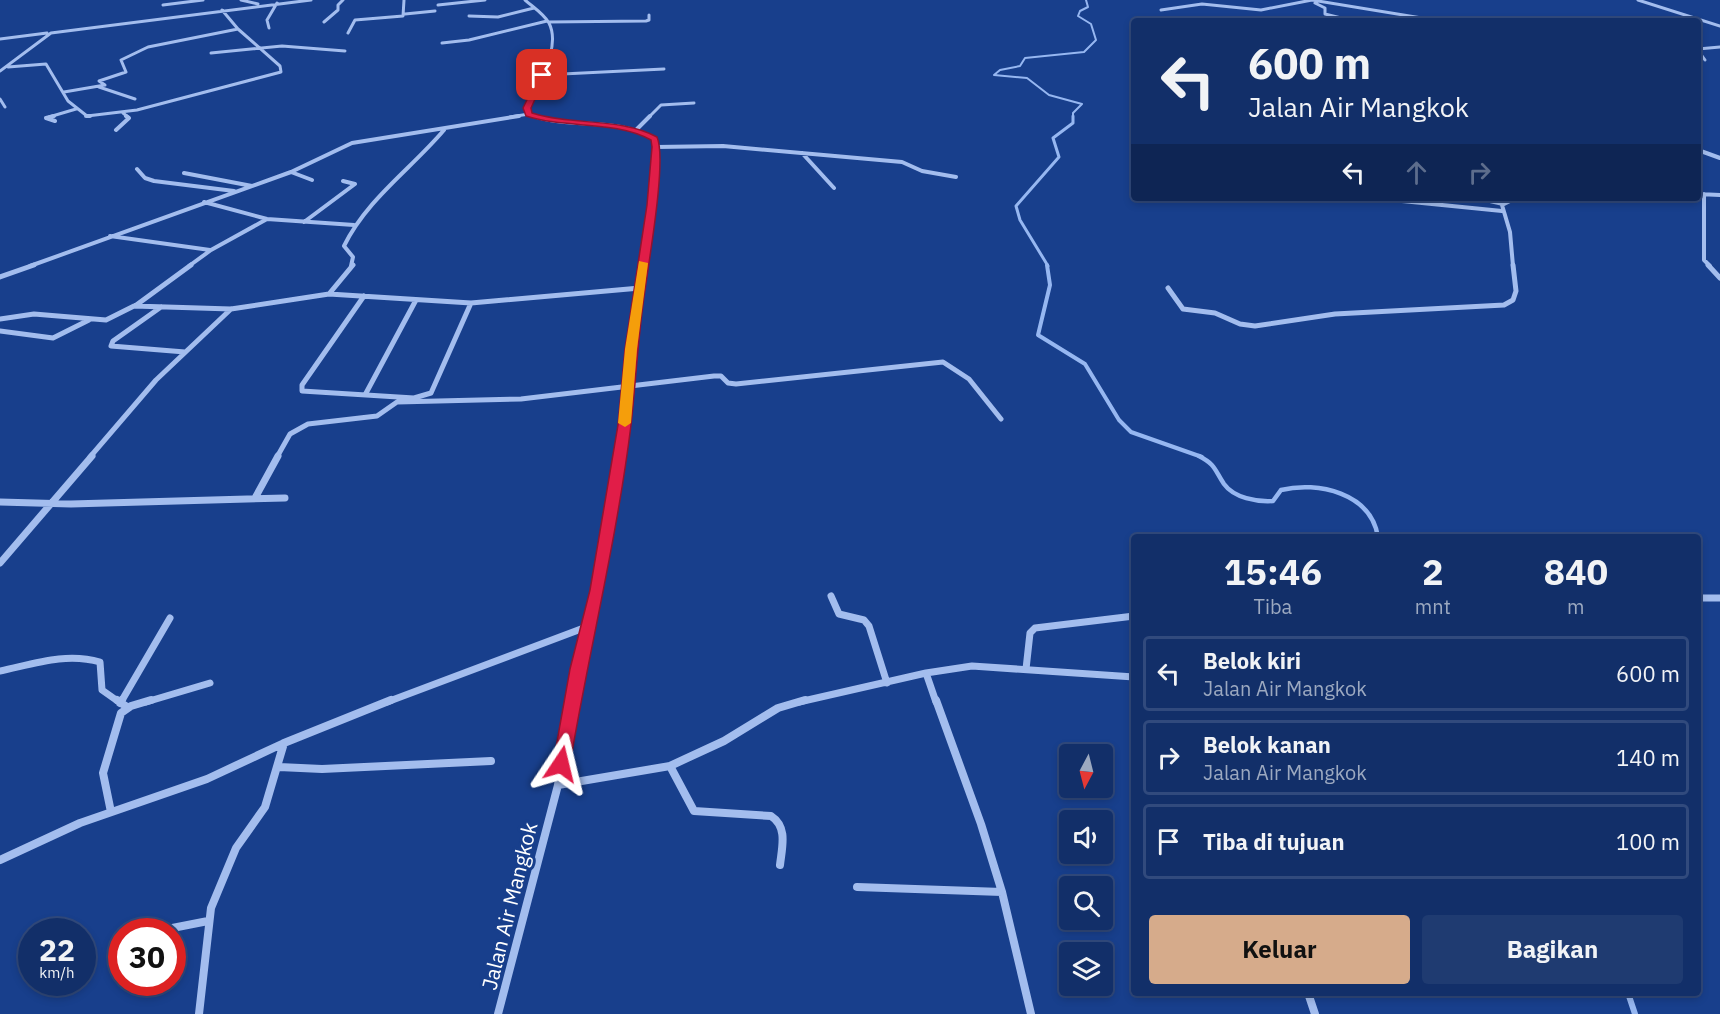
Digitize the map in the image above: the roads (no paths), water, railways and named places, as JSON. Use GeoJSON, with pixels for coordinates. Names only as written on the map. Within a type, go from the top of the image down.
{"type":"FeatureCollection","features":[{"type":"Feature","properties":{"kind":"street"},"geometry":{"type":"LineString","coordinates":[[163,5],[203,0]]}},
{"type":"Feature","properties":{"kind":"street"},"geometry":{"type":"LineString","coordinates":[[241,0],[262,5]]}},
{"type":"Feature","properties":{"kind":"street"},"geometry":{"type":"LineString","coordinates":[[0,39],[311,0]]}},
{"type":"Feature","properties":{"kind":"street"},"geometry":{"type":"LineString","coordinates":[[324,22],[338,10],[338,5],[343,0]]}},
{"type":"Feature","properties":{"kind":"street"},"geometry":{"type":"LineString","coordinates":[[404,0],[405,14]]}},
{"type":"Feature","properties":{"kind":"street"},"geometry":{"type":"LineString","coordinates":[[438,5],[485,0]]}},
{"type":"Feature","properties":{"kind":"street"},"geometry":{"type":"LineString","coordinates":[[525,0],[547,21],[552,32],[550,51],[527,108],[529,114]]}},
{"type":"Feature","properties":{"kind":"street"},"geometry":{"type":"LineString","coordinates":[[1638,0],[1695,18]]}},
{"type":"Feature","properties":{"kind":"street"},"geometry":{"type":"LineString","coordinates":[[1311,1],[1323,6],[1325,14],[1341,18]]}},
{"type":"Feature","properties":{"kind":"street"},"geometry":{"type":"LineString","coordinates":[[1161,10],[1202,4],[1261,10],[1311,1],[1421,18]]}},
{"type":"Feature","properties":{"kind":"street"},"geometry":{"type":"LineString","coordinates":[[269,28],[267,20],[277,3]]}},
{"type":"Feature","properties":{"kind":"street"},"geometry":{"type":"LineString","coordinates":[[469,16],[498,17],[534,8]]}},
{"type":"Feature","properties":{"kind":"street"},"geometry":{"type":"LineString","coordinates":[[8,67],[46,64],[76,109],[87,116],[123,113],[281,72],[280,66],[238,29],[222,10]]}},
{"type":"Feature","properties":{"kind":"street"},"geometry":{"type":"LineString","coordinates":[[348,33],[355,20],[435,11]]}},
{"type":"Feature","properties":{"kind":"street"},"geometry":{"type":"LineString","coordinates":[[442,43],[477,40],[547,21],[646,21],[649,20],[649,15]]}},
{"type":"Feature","properties":{"kind":"street"},"geometry":{"type":"LineString","coordinates":[[1701,20],[1720,26]]}},
{"type":"Feature","properties":{"kind":"street"},"geometry":{"type":"LineString","coordinates":[[64,93],[105,85],[99,81],[126,72],[121,60],[138,50],[238,29]]}},
{"type":"Feature","properties":{"kind":"street"},"geometry":{"type":"LineString","coordinates":[[0,70],[28,53],[39,39],[51,33]]}},
{"type":"Feature","properties":{"kind":"street"},"geometry":{"type":"LineString","coordinates":[[211,53],[282,46],[345,51]]}},
{"type":"Feature","properties":{"kind":"street"},"geometry":{"type":"LineString","coordinates":[[1701,49],[1720,47]]}},
{"type":"Feature","properties":{"kind":"street"},"geometry":{"type":"LineString","coordinates":[[1701,54],[1705,60]]}},
{"type":"Feature","properties":{"kind":"street"},"geometry":{"type":"LineString","coordinates":[[542,75],[664,69]]}},
{"type":"Feature","properties":{"kind":"street"},"geometry":{"type":"LineString","coordinates":[[99,87],[135,99]]}},
{"type":"Feature","properties":{"kind":"street"},"geometry":{"type":"LineString","coordinates":[[0,99],[5,107]]}},
{"type":"Feature","properties":{"kind":"street"},"geometry":{"type":"LineString","coordinates":[[637,129],[661,105],[694,104]]}},
{"type":"Feature","properties":{"kind":"street"},"geometry":{"type":"LineString","coordinates":[[55,121],[46,118],[47,115],[76,109]]}},
{"type":"Feature","properties":{"kind":"street"},"geometry":{"type":"LineString","coordinates":[[116,130],[129,118],[123,113]]}},
{"type":"Feature","properties":{"kind":"street"},"geometry":{"type":"LineString","coordinates":[[0,277],[291,172],[352,143],[444,130],[529,114],[547,120],[637,129],[654,139],[656,147],[723,146],[906,162],[922,171],[956,177]]}},
{"type":"Feature","properties":{"kind":"street"},"geometry":{"type":"LineString","coordinates":[[329,294],[354,263],[353,257],[344,246],[354,225],[444,130]]}},
{"type":"Feature","properties":{"kind":"street","name":"Jalan Air Mangkok"},"geometry":{"type":"LineString","coordinates":[[498,1014],[558,785],[578,669],[589,626],[624,425],[656,147]]}},
{"type":"Feature","properties":{"kind":"street"},"geometry":{"type":"LineString","coordinates":[[1701,151],[1720,158]]}},
{"type":"Feature","properties":{"kind":"street"},"geometry":{"type":"LineString","coordinates":[[802,153],[834,188]]}},
{"type":"Feature","properties":{"kind":"street"},"geometry":{"type":"LineString","coordinates":[[136,168],[145,178],[154,181],[237,192]]}},
{"type":"Feature","properties":{"kind":"street"},"geometry":{"type":"LineString","coordinates":[[291,172],[312,180]]}},
{"type":"Feature","properties":{"kind":"street"},"geometry":{"type":"LineString","coordinates":[[184,173],[253,186]]}},
{"type":"Feature","properties":{"kind":"street"},"geometry":{"type":"LineString","coordinates":[[303,222],[355,184],[343,181]]}},
{"type":"Feature","properties":{"kind":"street"},"geometry":{"type":"LineString","coordinates":[[1720,195],[1701,194],[1704,260],[1720,278]]}},
{"type":"Feature","properties":{"kind":"street"},"geometry":{"type":"LineString","coordinates":[[1402,201],[1502,211]]}},
{"type":"Feature","properties":{"kind":"street"},"geometry":{"type":"LineString","coordinates":[[1490,201],[1503,204],[1510,201]]}},
{"type":"Feature","properties":{"kind":"street"},"geometry":{"type":"LineString","coordinates":[[203,202],[267,219],[354,225]]}},
{"type":"Feature","properties":{"kind":"street"},"geometry":{"type":"LineString","coordinates":[[1167,288],[1181,309],[1214,312],[1233,322],[1250,326],[1332,314],[1404,308],[1504,305],[1513,300],[1516,291],[1510,232],[1502,211],[1503,204]]}},
{"type":"Feature","properties":{"kind":"street"},"geometry":{"type":"LineString","coordinates":[[0,319],[34,314],[110,319],[134,306],[211,250],[267,219]]}},
{"type":"Feature","properties":{"kind":"street"},"geometry":{"type":"LineString","coordinates":[[110,236],[211,250]]}},
{"type":"Feature","properties":{"kind":"street"},"geometry":{"type":"LineString","coordinates":[[134,306],[231,309],[329,294],[471,303],[640,288]]}},
{"type":"Feature","properties":{"kind":"street"},"geometry":{"type":"LineString","coordinates":[[364,296],[301,388],[307,392],[414,398],[431,393],[471,303]]}},
{"type":"Feature","properties":{"kind":"street"},"geometry":{"type":"LineString","coordinates":[[365,395],[416,300]]}},
{"type":"Feature","properties":{"kind":"street"},"geometry":{"type":"LineString","coordinates":[[161,307],[114,341],[111,346],[185,352]]}},
{"type":"Feature","properties":{"kind":"street"},"geometry":{"type":"LineString","coordinates":[[0,563],[129,411],[185,352],[231,309]]}},
{"type":"Feature","properties":{"kind":"street"},"geometry":{"type":"LineString","coordinates":[[0,331],[54,339],[69,333],[89,319]]}},
{"type":"Feature","properties":{"kind":"street"},"geometry":{"type":"LineString","coordinates":[[255,498],[290,434],[308,424],[368,419],[377,416],[397,402],[521,399],[714,375],[721,376],[728,383],[736,384],[943,362],[957,367],[968,376],[1001,419]]}},
{"type":"Feature","properties":{"kind":"street"},"geometry":{"type":"LineString","coordinates":[[0,502],[48,506],[285,498]]}},
{"type":"Feature","properties":{"kind":"street"},"geometry":{"type":"LineString","coordinates":[[831,596],[839,614],[868,624],[887,683]]}},
{"type":"Feature","properties":{"kind":"street"},"geometry":{"type":"LineString","coordinates":[[1701,598],[1720,598]]}},
{"type":"Feature","properties":{"kind":"street"},"geometry":{"type":"LineString","coordinates":[[1026,669],[1030,633],[1035,628],[1131,616]]}},
{"type":"Feature","properties":{"kind":"street"},"geometry":{"type":"LineString","coordinates":[[111,812],[103,773],[115,740],[120,716],[170,618]]}},
{"type":"Feature","properties":{"kind":"street"},"geometry":{"type":"LineString","coordinates":[[0,860],[111,812],[207,779],[284,743],[589,626]]}},
{"type":"Feature","properties":{"kind":"street"},"geometry":{"type":"LineString","coordinates":[[0,671],[70,657],[89,658],[100,662],[102,690],[124,705],[210,683]]}},
{"type":"Feature","properties":{"kind":"street"},"geometry":{"type":"LineString","coordinates":[[558,785],[670,766],[724,741],[778,708],[804,700],[926,673],[972,666],[1131,677]]}},
{"type":"Feature","properties":{"kind":"street"},"geometry":{"type":"LineString","coordinates":[[926,673],[981,824],[1002,892],[1031,1014]]}},
{"type":"Feature","properties":{"kind":"street"},"geometry":{"type":"LineString","coordinates":[[199,1014],[208,921],[234,854],[259,819],[279,767],[284,743]]}},
{"type":"Feature","properties":{"kind":"street"},"geometry":{"type":"LineString","coordinates":[[279,767],[322,769],[491,761]]}},
{"type":"Feature","properties":{"kind":"street"},"geometry":{"type":"LineString","coordinates":[[670,766],[694,811],[771,816],[779,821],[783,831],[780,866]]}},
{"type":"Feature","properties":{"kind":"street"},"geometry":{"type":"LineString","coordinates":[[857,887],[1002,892]]}},
{"type":"Feature","properties":{"kind":"street"},"geometry":{"type":"LineString","coordinates":[[186,925],[208,921]]}},
{"type":"Feature","properties":{"kind":"street"},"geometry":{"type":"LineString","coordinates":[[1309,996],[1315,1014]]}},
{"type":"Feature","properties":{"kind":"waterway"},"geometry":{"type":"LineString","coordinates":[[1048,266],[1020,220],[1016,206],[1059,157],[1053,138],[1073,123],[1073,113],[1082,104],[1049,95],[1027,78],[994,75],[1000,70],[1020,66],[1025,58],[1084,52],[1096,40],[1091,24],[1078,16],[1080,11],[1088,7],[1086,0]]}},
{"type":"Feature","properties":{"kind":"waterway"},"geometry":{"type":"LineString","coordinates":[[1047,265],[1050,285],[1038,335],[1085,364],[1119,420],[1131,432],[1202,457]]}},
{"type":"Feature","properties":{"kind":"waterway"},"geometry":{"type":"LineString","coordinates":[[1199,456],[1212,465],[1228,489],[1246,498],[1273,501],[1281,490],[1311,487],[1341,494],[1354,500],[1365,510],[1377,534]]}},
{"type":"Feature","properties":{"kind":"waterway"},"geometry":{"type":"LineString","coordinates":[[1629,996],[1635,1014]]}}]}
